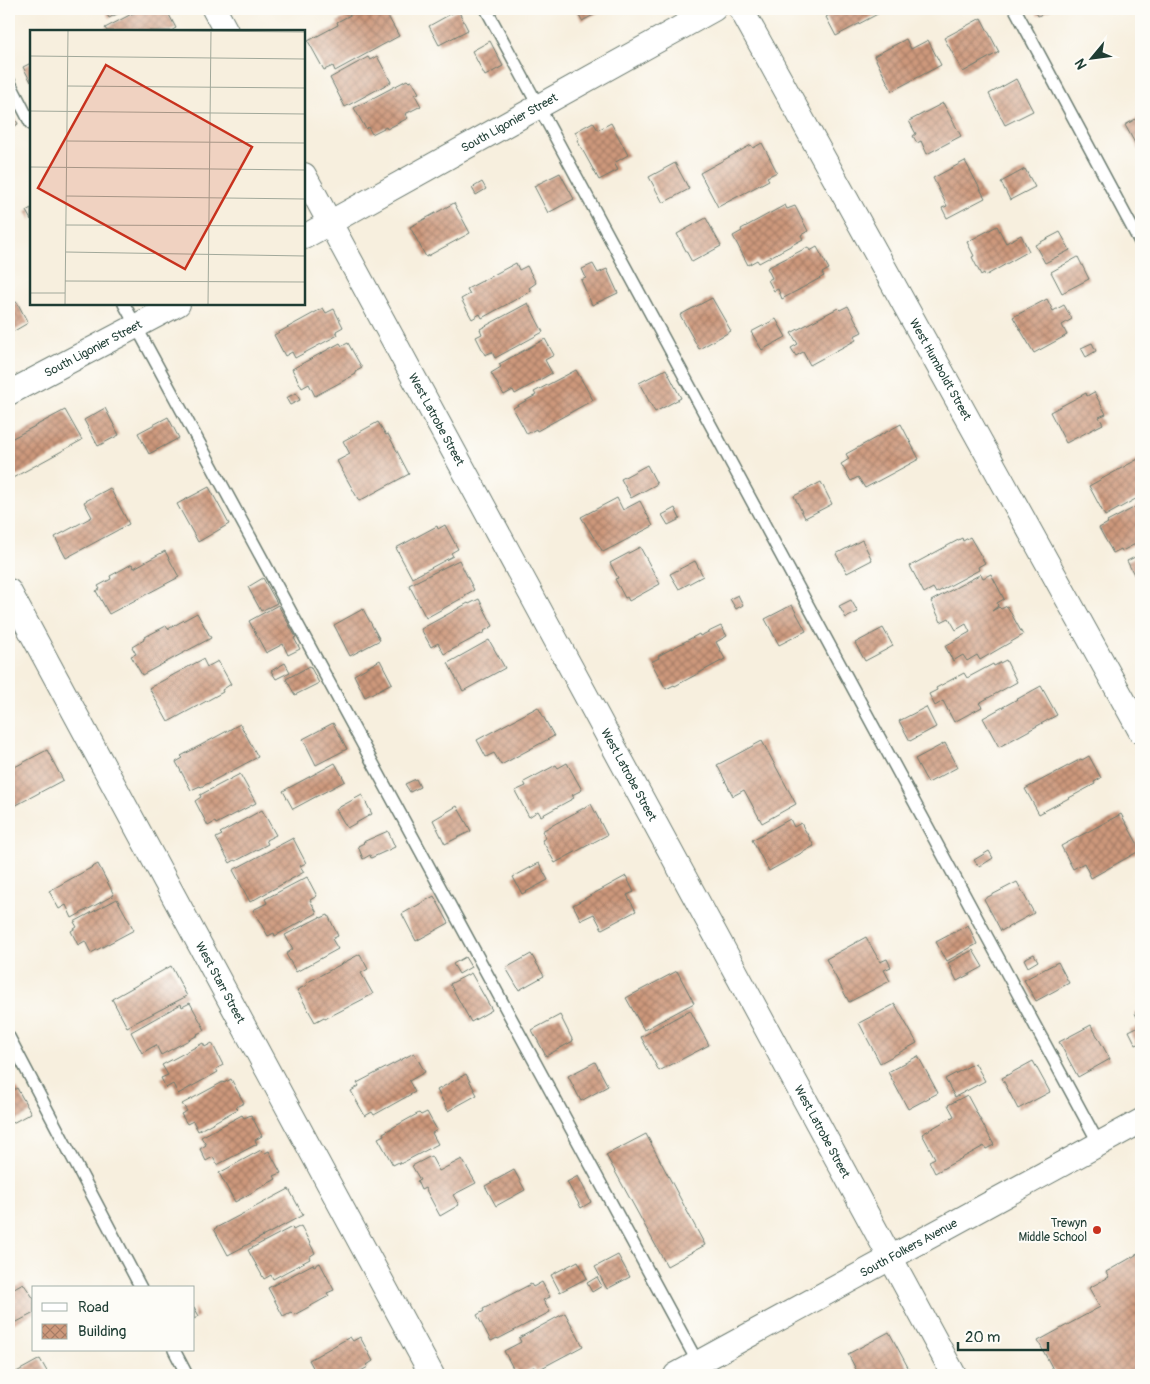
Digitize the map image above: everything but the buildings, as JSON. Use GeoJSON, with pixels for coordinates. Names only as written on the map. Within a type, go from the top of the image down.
{"type":"FeatureCollection","features":[{"type":"Feature","properties":{"kind":"street"},"geometry":{"type":"LineString","coordinates":[[214,9],[225,30]]}},
{"type":"Feature","properties":{"kind":"street","name":"South Ligonier Street"},"geometry":{"type":"LineString","coordinates":[[305,236],[714,9]]}},
{"type":"Feature","properties":{"kind":"street","name":"West Humboldt Street"},"geometry":{"type":"LineString","coordinates":[[741,9],[1141,732]]}},
{"type":"Feature","properties":{"kind":"street","name":"West Latrobe Street"},"geometry":{"type":"LineString","coordinates":[[305,178],[954,1375]]}},
{"type":"Feature","properties":{"kind":"street","name":"South Ligonier Street"},"geometry":{"type":"LineString","coordinates":[[9,394],[176,305]]}},
{"type":"Feature","properties":{"kind":"street","name":"West Starr Street"},"geometry":{"type":"LineString","coordinates":[[9,591],[432,1375]]}},
{"type":"Feature","properties":{"kind":"street","name":"South Folkers Avenue"},"geometry":{"type":"LineString","coordinates":[[676,1375],[1141,1121]]}},
{"type":"Feature","properties":{"kind":"lane"},"geometry":{"type":"LineString","coordinates":[[486,9],[1099,1144]]}},
{"type":"Feature","properties":{"kind":"lane"},"geometry":{"type":"LineString","coordinates":[[1015,9],[1141,244]]}},
{"type":"Feature","properties":{"kind":"lane"},"geometry":{"type":"LineString","coordinates":[[9,81],[30,122]]}},
{"type":"Feature","properties":{"kind":"lane"},"geometry":{"type":"LineString","coordinates":[[125,305],[698,1363]]}},
{"type":"Feature","properties":{"kind":"lane"},"geometry":{"type":"LineString","coordinates":[[9,1037],[140,1286]]}},
{"type":"Feature","properties":{"kind":"lane"},"geometry":{"type":"LineString","coordinates":[[175,1352],[187,1375]]}},
{"type":"Feature","properties":{"kind":"place","name":"Trewyn Middle School"},"geometry":{"type":"Point","coordinates":[1097,1230]}}]}
